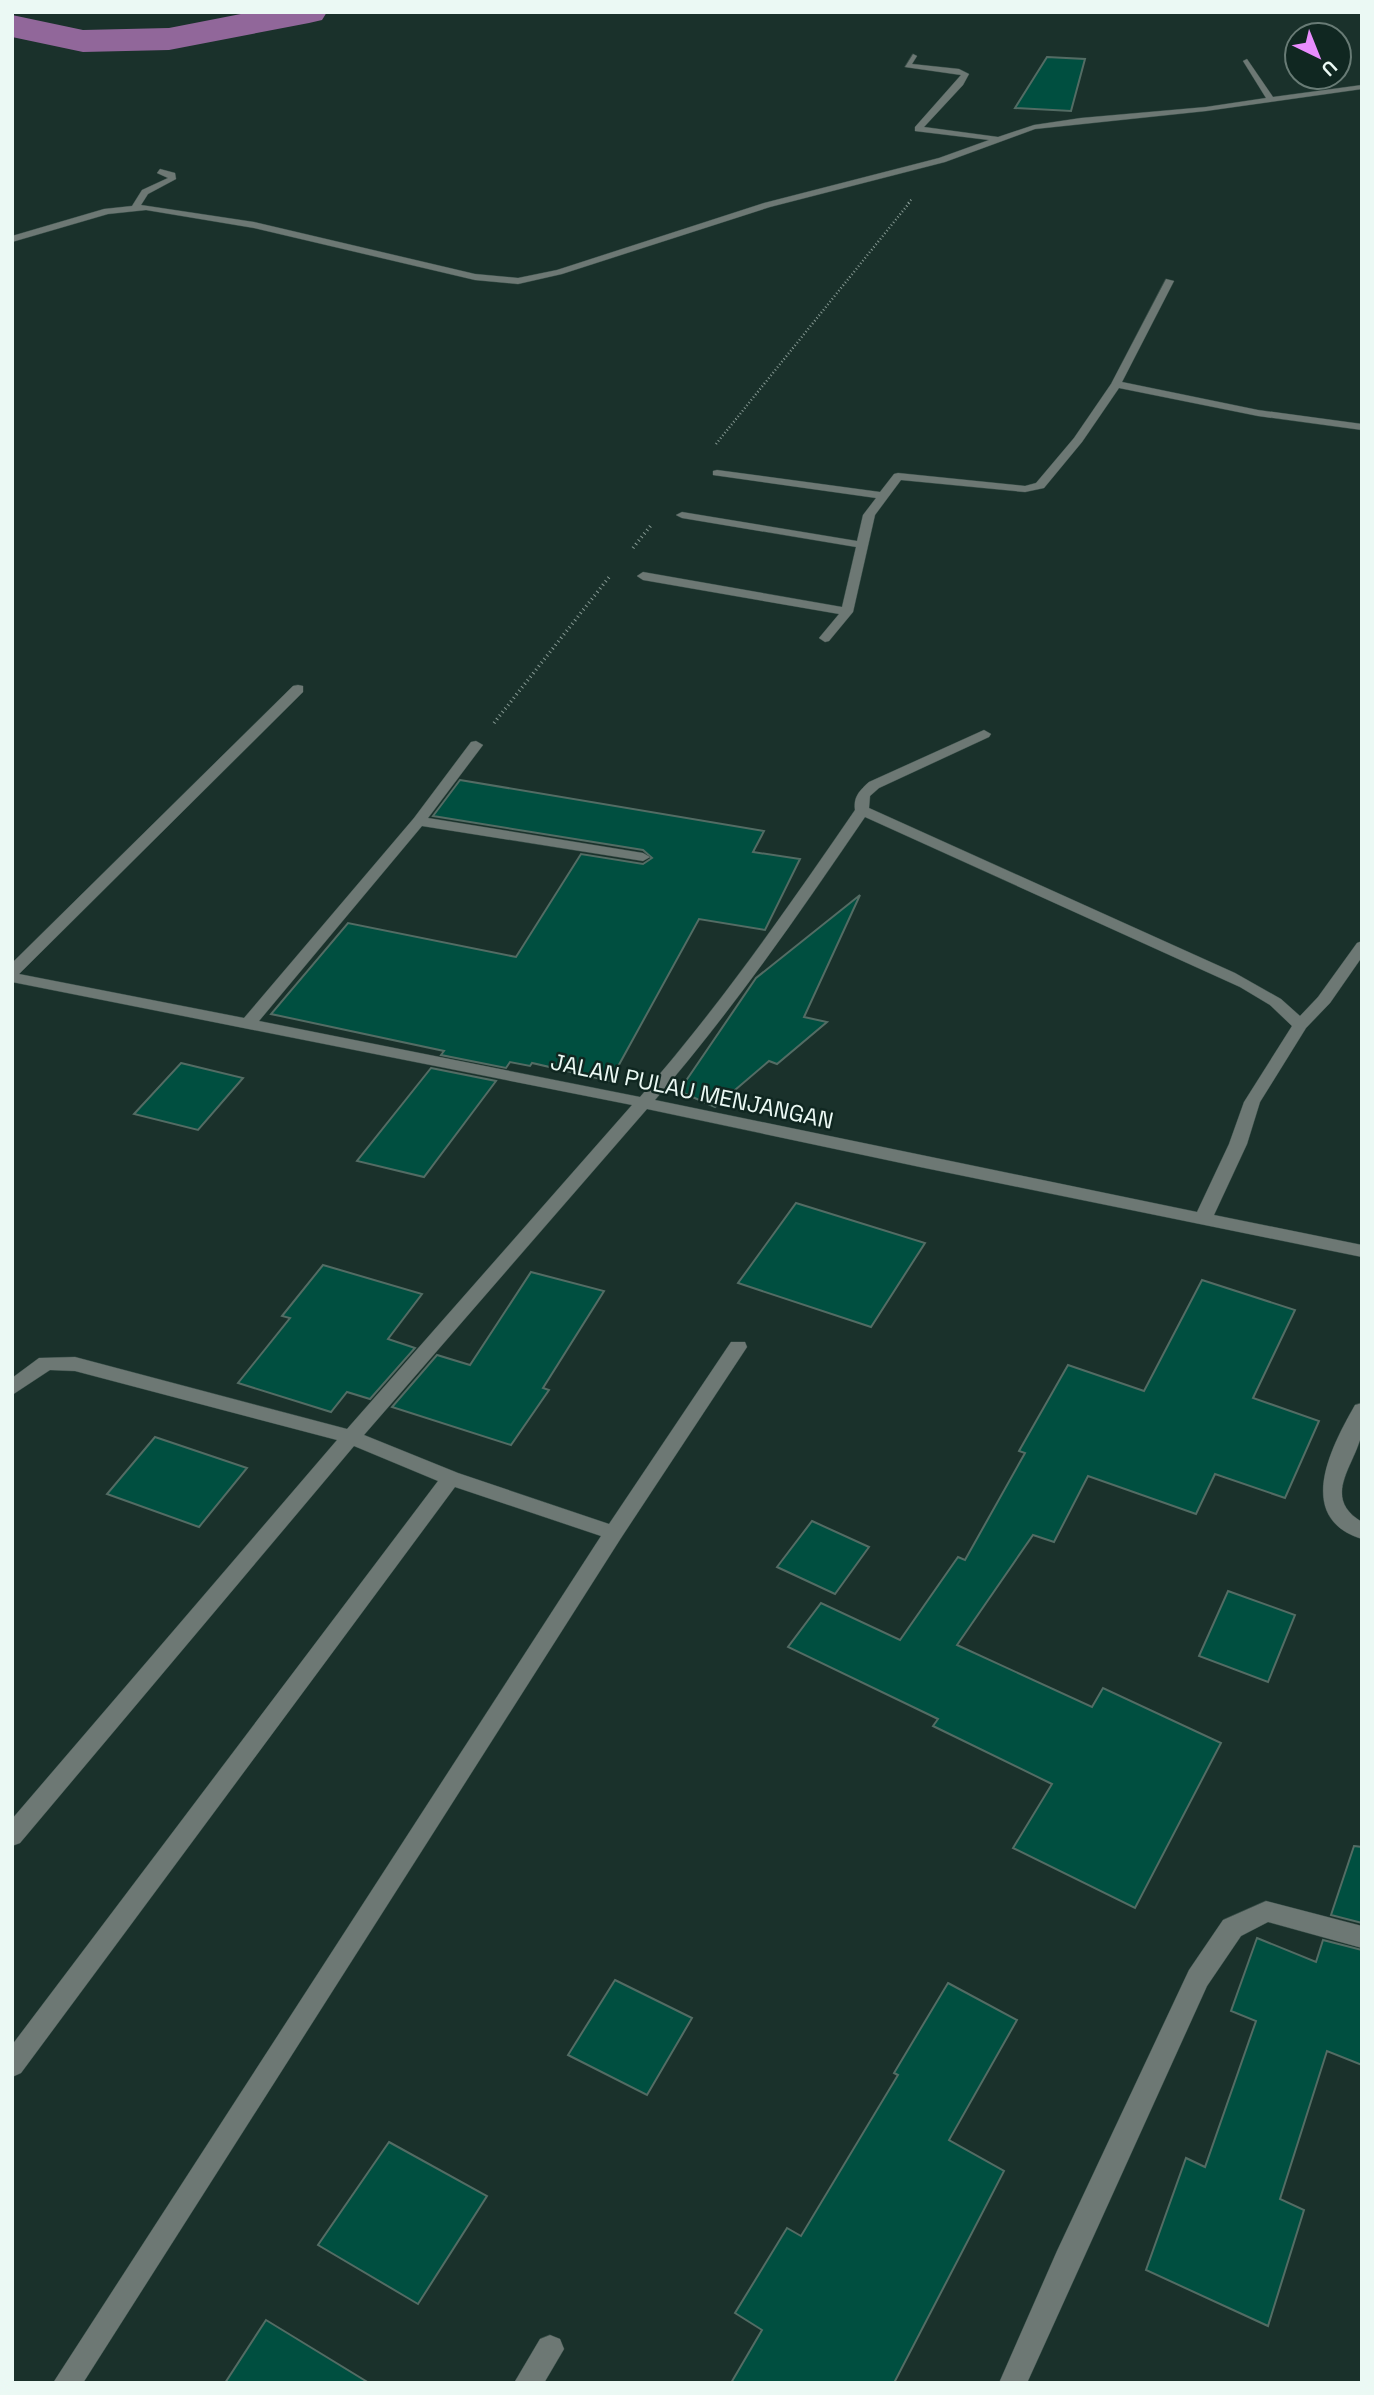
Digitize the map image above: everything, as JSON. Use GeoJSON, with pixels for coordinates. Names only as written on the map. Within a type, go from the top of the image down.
{"type":"FeatureCollection","features":[{"type":"Feature","properties":{"kind":"street"},"geometry":{"type":"LineString","coordinates":[[914,55],[908,65],[965,74],[918,129],[1000,139]]}},
{"type":"Feature","properties":{"kind":"street"},"geometry":{"type":"LineString","coordinates":[[1247,61],[1271,101]]}},
{"type":"Feature","properties":{"kind":"street"},"geometry":{"type":"LineString","coordinates":[[12,239],[107,211],[136,206],[212,216],[475,277],[518,281],[559,272],[767,205],[942,160],[1034,127],[1058,122],[1271,101],[1362,87]]}},
{"type":"Feature","properties":{"kind":"street"},"geometry":{"type":"LineString","coordinates":[[136,206],[142,192],[172,179],[172,175],[160,172]]}},
{"type":"Feature","properties":{"kind":"street"},"geometry":{"type":"LineString","coordinates":[[825,638],[847,612],[869,515],[898,476],[1025,489],[1040,486],[1078,440],[1116,384],[1169,281]]}},
{"type":"Feature","properties":{"kind":"street"},"geometry":{"type":"LineString","coordinates":[[1116,384],[1258,413],[1362,427]]}},
{"type":"Feature","properties":{"kind":"street"},"geometry":{"type":"LineString","coordinates":[[717,473],[884,496]]}},
{"type":"Feature","properties":{"kind":"street"},"geometry":{"type":"LineString","coordinates":[[682,515],[862,545]]}},
{"type":"Feature","properties":{"kind":"street"},"geometry":{"type":"LineString","coordinates":[[643,576],[847,612]]}},
{"type":"Feature","properties":{"kind":"street"},"geometry":{"type":"LineString","coordinates":[[12,972],[298,689]]}},
{"type":"Feature","properties":{"kind":"street"},"geometry":{"type":"LineString","coordinates":[[12,1836],[351,1437],[694,1045],[771,942],[862,810],[860,802],[864,793],[874,785],[984,734]]}},
{"type":"Feature","properties":{"kind":"street"},"geometry":{"type":"LineString","coordinates":[[248,1024],[419,821],[476,745]]}},
{"type":"Feature","properties":{"kind":"street"},"geometry":{"type":"LineString","coordinates":[[862,810],[1131,930],[1252,988],[1288,1010],[1300,1025]]}},
{"type":"Feature","properties":{"kind":"street"},"geometry":{"type":"LineString","coordinates":[[419,821],[643,857]]}},
{"type":"Feature","properties":{"kind":"street"},"geometry":{"type":"LineString","coordinates":[[1203,1219],[1238,1144],[1252,1102],[1300,1025],[1324,1000],[1362,946]]}},
{"type":"Feature","properties":{"kind":"street","name":"JALAN PULAU MENJANGAN"},"geometry":{"type":"LineString","coordinates":[[12,977],[645,1103],[920,1162],[1362,1251]]}},
{"type":"Feature","properties":{"kind":"street"},"geometry":{"type":"LineString","coordinates":[[67,2383],[614,1533],[738,1347]]}},
{"type":"Feature","properties":{"kind":"street"},"geometry":{"type":"LineString","coordinates":[[12,1388],[46,1363],[75,1364],[351,1437],[451,1478],[614,1533]]}},
{"type":"Feature","properties":{"kind":"street"},"geometry":{"type":"LineString","coordinates":[[1362,1410],[1334,1482],[1331,1503],[1339,1516],[1362,1531]]}},
{"type":"Feature","properties":{"kind":"street"},"geometry":{"type":"LineString","coordinates":[[12,2065],[451,1478]]}},
{"type":"Feature","properties":{"kind":"street"},"geometry":{"type":"LineString","coordinates":[[1013,2383],[1066,2260],[1198,1978],[1232,1928],[1266,1910],[1362,1937]]}},
{"type":"Feature","properties":{"kind":"street"},"geometry":{"type":"LineString","coordinates":[[528,2383],[550,2349]]}},
{"type":"Feature","properties":{"kind":"building"},"geometry":{"type":"Polygon","coordinates":[[[1047,57],[1085,59],[1071,111],[1015,108],[1047,57]]]}},
{"type":"Feature","properties":{"kind":"building"},"geometry":{"type":"Polygon","coordinates":[[[460,780],[764,831],[753,852],[800,859],[765,930],[699,919],[610,1081],[532,1063],[530,1066],[510,1062],[506,1068],[441,1055],[444,1051],[271,1014],[348,923],[516,957],[581,854],[643,864],[652,858],[643,850],[433,816],[460,780]]]}},
{"type":"Feature","properties":{"kind":"building"},"geometry":{"type":"Polygon","coordinates":[[[860,895],[804,1017],[827,1022],[777,1064],[769,1061],[715,1107],[679,1091],[756,978],[860,895]]]}},
{"type":"Feature","properties":{"kind":"building"},"geometry":{"type":"Polygon","coordinates":[[[181,1063],[243,1078],[198,1130],[134,1114],[181,1063]]]}},
{"type":"Feature","properties":{"kind":"building"},"geometry":{"type":"Polygon","coordinates":[[[431,1068],[496,1081],[424,1177],[357,1161],[431,1068]]]}},
{"type":"Feature","properties":{"kind":"building"},"geometry":{"type":"Polygon","coordinates":[[[796,1203],[925,1243],[871,1327],[738,1283],[796,1203]]]}},
{"type":"Feature","properties":{"kind":"building"},"geometry":{"type":"Polygon","coordinates":[[[323,1265],[422,1294],[388,1339],[415,1348],[370,1399],[347,1392],[331,1412],[238,1383],[290,1318],[282,1316],[323,1265]]]}},
{"type":"Feature","properties":{"kind":"building"},"geometry":{"type":"Polygon","coordinates":[[[531,1272],[604,1291],[543,1388],[549,1390],[511,1445],[392,1407],[437,1355],[470,1365],[531,1272]]]}},
{"type":"Feature","properties":{"kind":"building"},"geometry":{"type":"Polygon","coordinates":[[[1202,1280],[1295,1310],[1253,1398],[1319,1421],[1285,1498],[1215,1474],[1196,1514],[1088,1476],[1054,1542],[1033,1535],[957,1645],[1092,1707],[1103,1688],[1221,1743],[1135,1908],[1013,1848],[1052,1784],[933,1726],[938,1719],[788,1647],[821,1603],[900,1640],[958,1557],[965,1560],[1025,1453],[1019,1451],[1068,1365],[1144,1391],[1202,1280]]]}},
{"type":"Feature","properties":{"kind":"building"},"geometry":{"type":"Polygon","coordinates":[[[155,1437],[247,1468],[199,1527],[107,1494],[155,1437]]]}},
{"type":"Feature","properties":{"kind":"building"},"geometry":{"type":"Polygon","coordinates":[[[812,1521],[869,1547],[835,1594],[777,1567],[812,1521]]]}},
{"type":"Feature","properties":{"kind":"building"},"geometry":{"type":"Polygon","coordinates":[[[1228,1591],[1295,1615],[1268,1682],[1199,1656],[1228,1591]]]}},
{"type":"Feature","properties":{"kind":"building"},"geometry":{"type":"Polygon","coordinates":[[[1354,1846],[1362,1847],[1362,1923],[1331,1915],[1354,1846]]]}},
{"type":"Feature","properties":{"kind":"building"},"geometry":{"type":"Polygon","coordinates":[[[1257,1938],[1316,1962],[1323,1940],[1362,1950],[1362,2065],[1327,2051],[1280,2199],[1304,2210],[1268,2326],[1146,2270],[1186,2158],[1205,2167],[1256,2021],[1231,2011],[1257,1938]]]}},
{"type":"Feature","properties":{"kind":"building"},"geometry":{"type":"Polygon","coordinates":[[[615,1980],[692,2018],[647,2095],[568,2055],[615,1980]]]}},
{"type":"Feature","properties":{"kind":"building"},"geometry":{"type":"Polygon","coordinates":[[[948,1983],[1017,2020],[949,2140],[1004,2171],[894,2383],[731,2383],[762,2330],[735,2313],[787,2228],[801,2236],[898,2075],[894,2073],[948,1983]]]}},
{"type":"Feature","properties":{"kind":"building"},"geometry":{"type":"Polygon","coordinates":[[[389,2142],[487,2196],[418,2304],[318,2245],[389,2142]]]}},
{"type":"Feature","properties":{"kind":"building"},"geometry":{"type":"Polygon","coordinates":[[[266,2320],[369,2383],[225,2383],[266,2320]]]}},
{"type":"Feature","properties":{"kind":"waterway"},"geometry":{"type":"LineString","coordinates":[[12,26],[83,41],[169,39],[309,12]]}}]}
